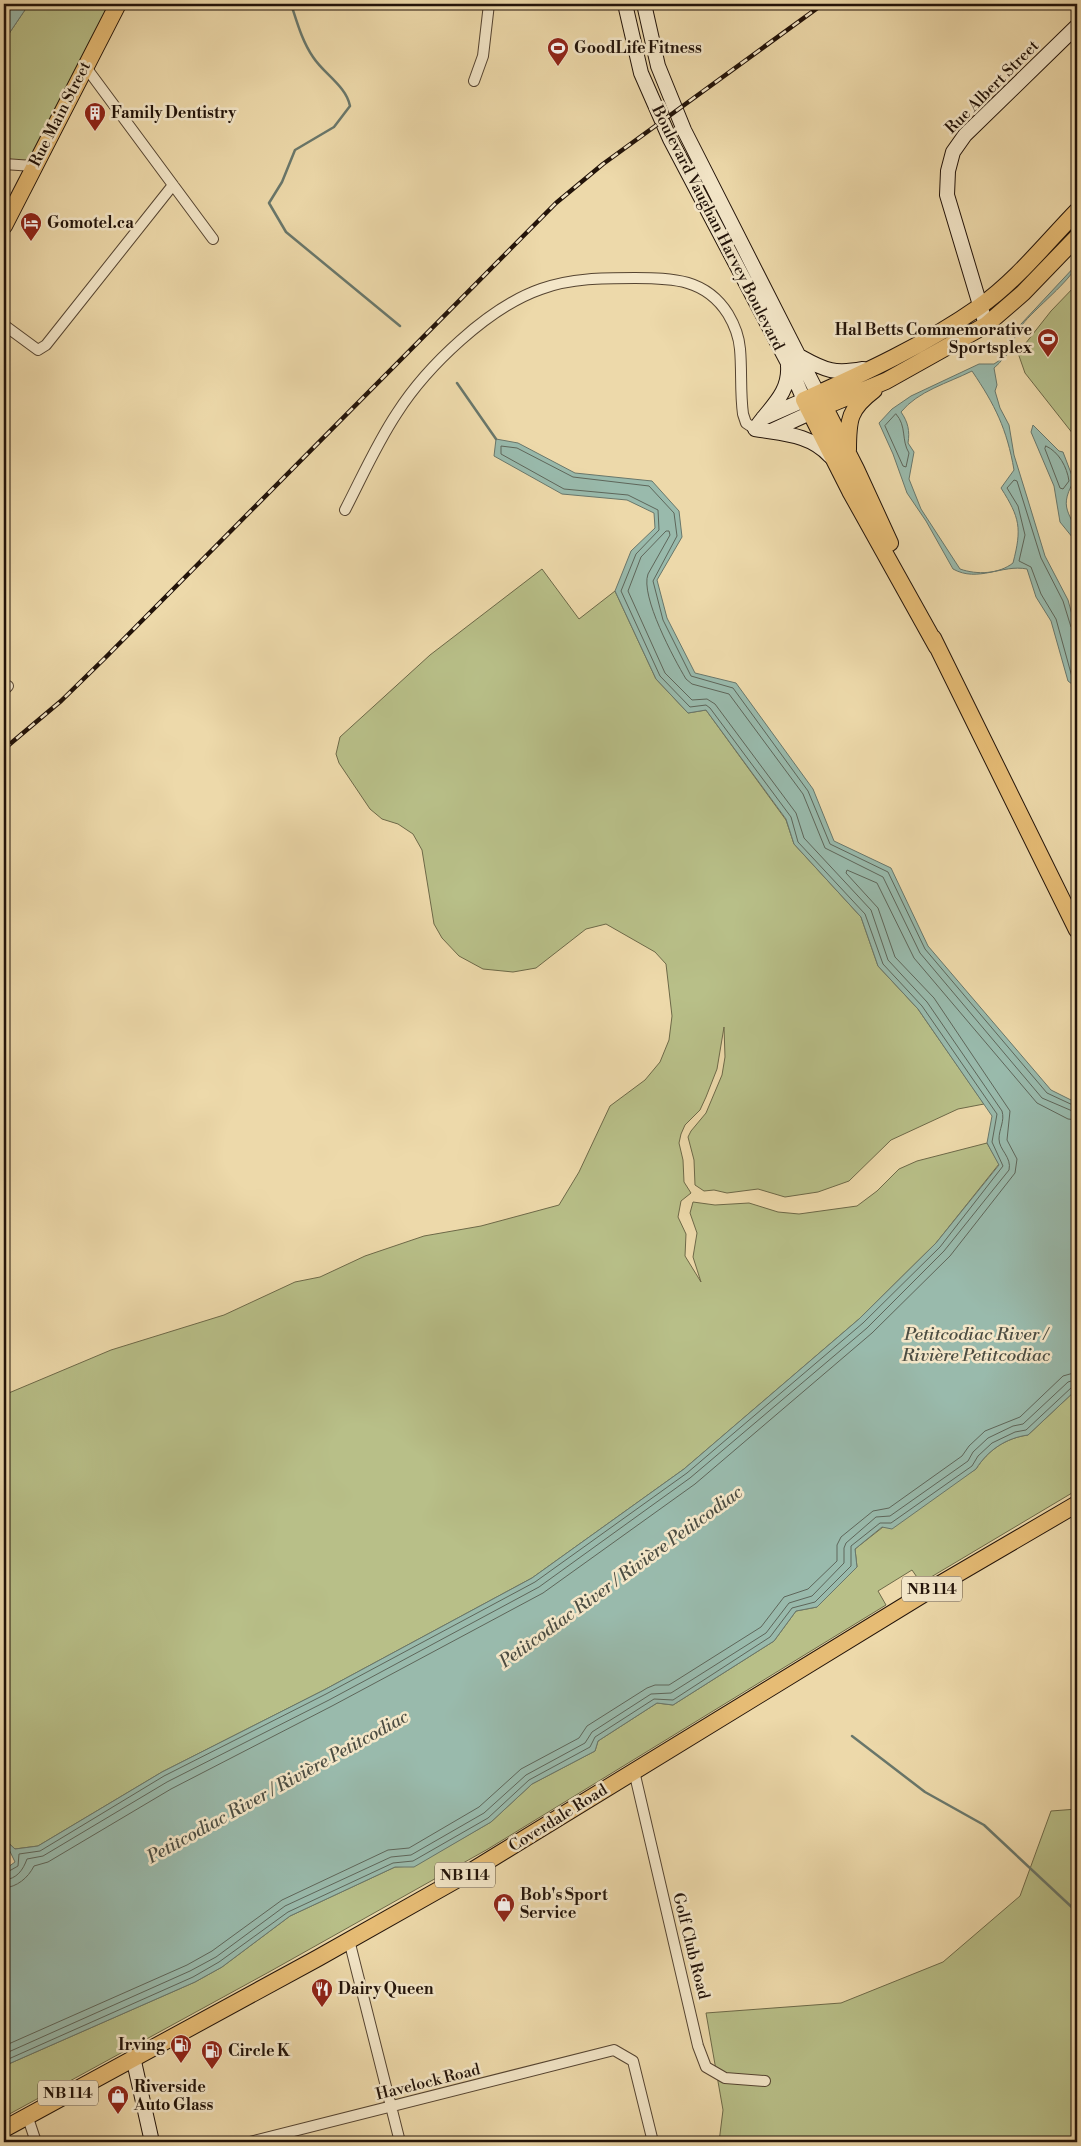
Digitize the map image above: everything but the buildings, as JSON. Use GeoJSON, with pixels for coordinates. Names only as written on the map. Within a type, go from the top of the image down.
{"type":"FeatureCollection","features":[{"type":"Feature","properties":{"kind":"main road","name":"Rue Main Street"},"geometry":{"type":"LineString","coordinates":[[4,226],[84,66],[118,4]]}},
{"type":"Feature","properties":{"kind":"main road","name":"Boulevard Vaughan Harvey Boulevard"},"geometry":{"type":"LineString","coordinates":[[625,4],[641,73],[670,140],[788,363],[812,399],[1077,930]]}},
{"type":"Feature","properties":{"kind":"main road","name":"Boulevard Vaughan Harvey Boulevard"},"geometry":{"type":"LineString","coordinates":[[644,4],[658,66],[684,130],[801,357],[812,399]]}},
{"type":"Feature","properties":{"kind":"main road","name":"Rue Albert Street"},"geometry":{"type":"LineString","coordinates":[[986,325],[947,195],[948,171],[953,152],[965,135],[1077,26]]}},
{"type":"Feature","properties":{"kind":"main road"},"geometry":{"type":"LineString","coordinates":[[759,424],[927,340],[980,306],[1012,278],[1077,211]]}},
{"type":"Feature","properties":{"kind":"main road"},"geometry":{"type":"LineString","coordinates":[[759,424],[770,432],[788,433],[810,440],[841,457],[850,416],[864,398],[886,381],[986,325],[1023,293],[1077,236]]}},
{"type":"Feature","properties":{"kind":"main road"},"geometry":{"type":"LineString","coordinates":[[801,357],[828,371],[842,373],[871,368]]}},
{"type":"Feature","properties":{"kind":"main road"},"geometry":{"type":"LineString","coordinates":[[759,424],[780,399],[786,386],[788,363]]}},
{"type":"Feature","properties":{"kind":"main road"},"geometry":{"type":"LineString","coordinates":[[770,432],[812,399],[886,381]]}},
{"type":"Feature","properties":{"kind":"main road","name":"Coverdale Road"},"geometry":{"type":"LineString","coordinates":[[4,2129],[349,1940],[488,1861],[935,1587],[1077,1504]]}},
{"type":"Feature","properties":{"kind":"main road"},"geometry":{"type":"LineString","coordinates":[[133,2057],[152,2142]]}},
{"type":"Feature","properties":{"kind":"street"},"geometry":{"type":"LineString","coordinates":[[474,81],[483,56],[488,4]]}},
{"type":"Feature","properties":{"kind":"street"},"geometry":{"type":"LineString","coordinates":[[84,66],[213,239]]}},
{"type":"Feature","properties":{"kind":"street"},"geometry":{"type":"LineString","coordinates":[[4,164],[33,166]]}},
{"type":"Feature","properties":{"kind":"street"},"geometry":{"type":"LineString","coordinates":[[4,325],[38,350],[46,345],[172,184]]}},
{"type":"Feature","properties":{"kind":"street"},"geometry":{"type":"LineString","coordinates":[[345,510],[396,413],[431,371],[480,324],[505,305],[543,288],[570,282],[621,278],[678,279],[702,288],[713,296],[722,305],[735,330],[740,347],[742,414],[746,423],[759,424]]}},
{"type":"Feature","properties":{"kind":"street","name":"Golf Club Road"},"geometry":{"type":"LineString","coordinates":[[634,1771],[698,2046],[706,2067],[726,2078],[765,2081]]}},
{"type":"Feature","properties":{"kind":"street"},"geometry":{"type":"LineString","coordinates":[[349,1940],[400,2142]]}},
{"type":"Feature","properties":{"kind":"street","name":"Havelock Road"},"geometry":{"type":"LineString","coordinates":[[250,2142],[614,2050],[633,2061],[653,2142]]}},
{"type":"Feature","properties":{"kind":"street"},"geometry":{"type":"LineString","coordinates":[[27,2116],[36,2142]]}},
{"type":"Feature","properties":{"kind":"green space"},"geometry":{"type":"Polygon","coordinates":[[[29,4],[118,4],[33,166],[4,164],[4,41],[29,4]]]}},
{"type":"Feature","properties":{"kind":"green space","name":"Hal Betts Commemorative Sportsplex"},"geometry":{"type":"Polygon","coordinates":[[[1077,284],[1077,439],[1025,373],[1018,353],[1051,311],[1077,284]]]}},
{"type":"Feature","properties":{"kind":"green space"},"geometry":{"type":"Polygon","coordinates":[[[542,569],[579,619],[615,591],[656,679],[688,713],[706,710],[786,820],[794,844],[861,917],[878,966],[918,1009],[984,1104],[958,1109],[891,1140],[849,1181],[818,1192],[785,1197],[758,1189],[727,1193],[714,1190],[704,1191],[695,1185],[694,1160],[688,1137],[706,1113],[722,1075],[725,1057],[724,1027],[717,1069],[700,1110],[685,1125],[679,1143],[683,1160],[684,1182],[691,1193],[681,1201],[678,1217],[686,1234],[685,1256],[701,1282],[693,1257],[697,1233],[690,1213],[693,1202],[715,1205],[749,1203],[778,1212],[799,1214],[857,1206],[877,1191],[899,1169],[917,1161],[987,1143],[999,1164],[936,1243],[859,1319],[684,1469],[532,1578],[324,1690],[162,1772],[38,1846],[15,1849],[4,1839],[4,1395],[111,1350],[224,1315],[295,1282],[320,1277],[365,1256],[424,1236],[481,1226],[559,1205],[579,1172],[610,1106],[645,1080],[660,1062],[669,1040],[672,1016],[666,964],[655,952],[606,924],[586,929],[536,968],[513,972],[483,969],[459,956],[442,938],[434,924],[422,850],[413,834],[398,824],[382,819],[370,809],[339,763],[336,754],[340,737],[430,655],[542,569]]]}},
{"type":"Feature","properties":{"kind":"green space"},"geometry":{"type":"Polygon","coordinates":[[[1077,1389],[1077,1490],[921,1583],[912,1570],[878,1591],[886,1605],[488,1849],[269,1972],[4,2117],[4,2066],[195,1982],[222,1967],[290,1916],[395,1867],[414,1866],[491,1822],[532,1784],[595,1751],[598,1741],[657,1703],[673,1705],[774,1641],[796,1611],[817,1607],[857,1567],[855,1549],[883,1527],[976,1469],[986,1456],[998,1446],[1012,1439],[1028,1435],[1077,1389]]]}},
{"type":"Feature","properties":{"kind":"green space"},"geometry":{"type":"Polygon","coordinates":[[[1077,1809],[1077,2142],[719,2142],[723,2110],[706,2013],[841,2003],[943,1962],[1020,1896],[1051,1811],[1077,1809]]]}},
{"type":"Feature","properties":{"kind":"water"},"geometry":{"type":"Polygon","coordinates":[[[4,4],[29,4],[4,41],[4,4]]]}},
{"type":"Feature","properties":{"kind":"water"},"geometry":{"type":"Polygon","coordinates":[[[1077,264],[1068,278],[1028,318],[1017,333],[1021,324],[1077,264]]]}},
{"type":"Feature","properties":{"kind":"water"},"geometry":{"type":"Polygon","coordinates":[[[1004,357],[994,368],[997,385],[995,391],[1000,408],[1009,425],[1014,455],[1045,556],[1068,600],[1077,633],[1077,688],[1068,681],[1051,621],[1036,597],[1027,569],[1018,568],[981,574],[972,574],[962,573],[953,569],[926,521],[907,493],[879,423],[892,409],[911,396],[979,364],[994,364],[1004,357]],[[972,371],[916,398],[901,412],[908,427],[908,443],[914,452],[909,479],[921,509],[960,569],[981,573],[995,571],[1013,563],[1018,541],[1018,524],[1012,507],[1001,488],[1014,470],[1008,442],[994,406],[972,371]]]}},
{"type":"Feature","properties":{"kind":"water"},"geometry":{"type":"Polygon","coordinates":[[[1033,425],[1059,451],[1063,452],[1074,481],[1066,500],[1068,513],[1076,533],[1077,543],[1060,522],[1054,486],[1031,432],[1033,425]]]}},
{"type":"Feature","properties":{"kind":"water","name":"Petitcodiac River / Rivière Petitcodiac"},"geometry":{"type":"Polygon","coordinates":[[[496,439],[518,443],[575,473],[652,481],[679,511],[682,537],[657,580],[667,618],[695,673],[736,683],[813,789],[834,841],[891,868],[928,946],[1051,1090],[1077,1103],[1077,1389],[1028,1435],[1012,1439],[998,1446],[986,1456],[976,1469],[892,1529],[882,1527],[855,1549],[857,1567],[817,1607],[796,1611],[774,1641],[673,1705],[657,1703],[598,1741],[595,1751],[532,1784],[491,1822],[414,1867],[395,1867],[290,1916],[222,1967],[195,1982],[4,2066],[4,1870],[15,1862],[4,1839],[15,1849],[38,1846],[162,1772],[324,1690],[532,1578],[684,1469],[859,1319],[936,1243],[999,1165],[987,1143],[992,1116],[918,1009],[878,966],[861,917],[794,844],[786,819],[706,710],[688,713],[656,679],[615,591],[631,551],[655,528],[654,513],[627,500],[562,494],[494,456],[496,439]]]}},
{"type":"Feature","properties":{"kind":"waterway"},"geometry":{"type":"LineString","coordinates":[[291,4],[309,51],[344,92],[350,106],[334,127],[295,150],[282,182],[269,203],[286,232],[400,326]]}},
{"type":"Feature","properties":{"kind":"waterway"},"geometry":{"type":"LineString","coordinates":[[457,383],[496,439]]}},
{"type":"Feature","properties":{"kind":"waterway"},"geometry":{"type":"LineString","coordinates":[[852,1736],[925,1792],[984,1825],[1077,1912]]}},
{"type":"Feature","properties":{"kind":"railway"},"geometry":{"type":"LineString","coordinates":[[4,749],[61,701],[104,659],[556,203],[603,164],[823,4]]}},
{"type":"Feature","properties":{"kind":"place","name":"GoodLife Fitness"},"geometry":{"type":"Point","coordinates":[558,67]}},
{"type":"Feature","properties":{"kind":"place","name":"Family Dentistry"},"geometry":{"type":"Point","coordinates":[95,132]}},
{"type":"Feature","properties":{"kind":"place","name":"Gomotel.ca"},"geometry":{"type":"Point","coordinates":[31,242]}},
{"type":"Feature","properties":{"kind":"place","name":"Hal Betts Commemorative Sportsplex"},"geometry":{"type":"Point","coordinates":[1048,358]}},
{"type":"Feature","properties":{"kind":"place","name":"Bob's Sport Service"},"geometry":{"type":"Point","coordinates":[504,1923]}},
{"type":"Feature","properties":{"kind":"place","name":"Dairy Queen"},"geometry":{"type":"Point","coordinates":[322,2008]}},
{"type":"Feature","properties":{"kind":"place","name":"Irving"},"geometry":{"type":"Point","coordinates":[181,2064]}},
{"type":"Feature","properties":{"kind":"place","name":"Circle K"},"geometry":{"type":"Point","coordinates":[212,2070]}},
{"type":"Feature","properties":{"kind":"place","name":"Riverside Auto Glass"},"geometry":{"type":"Point","coordinates":[118,2115]}}]}
